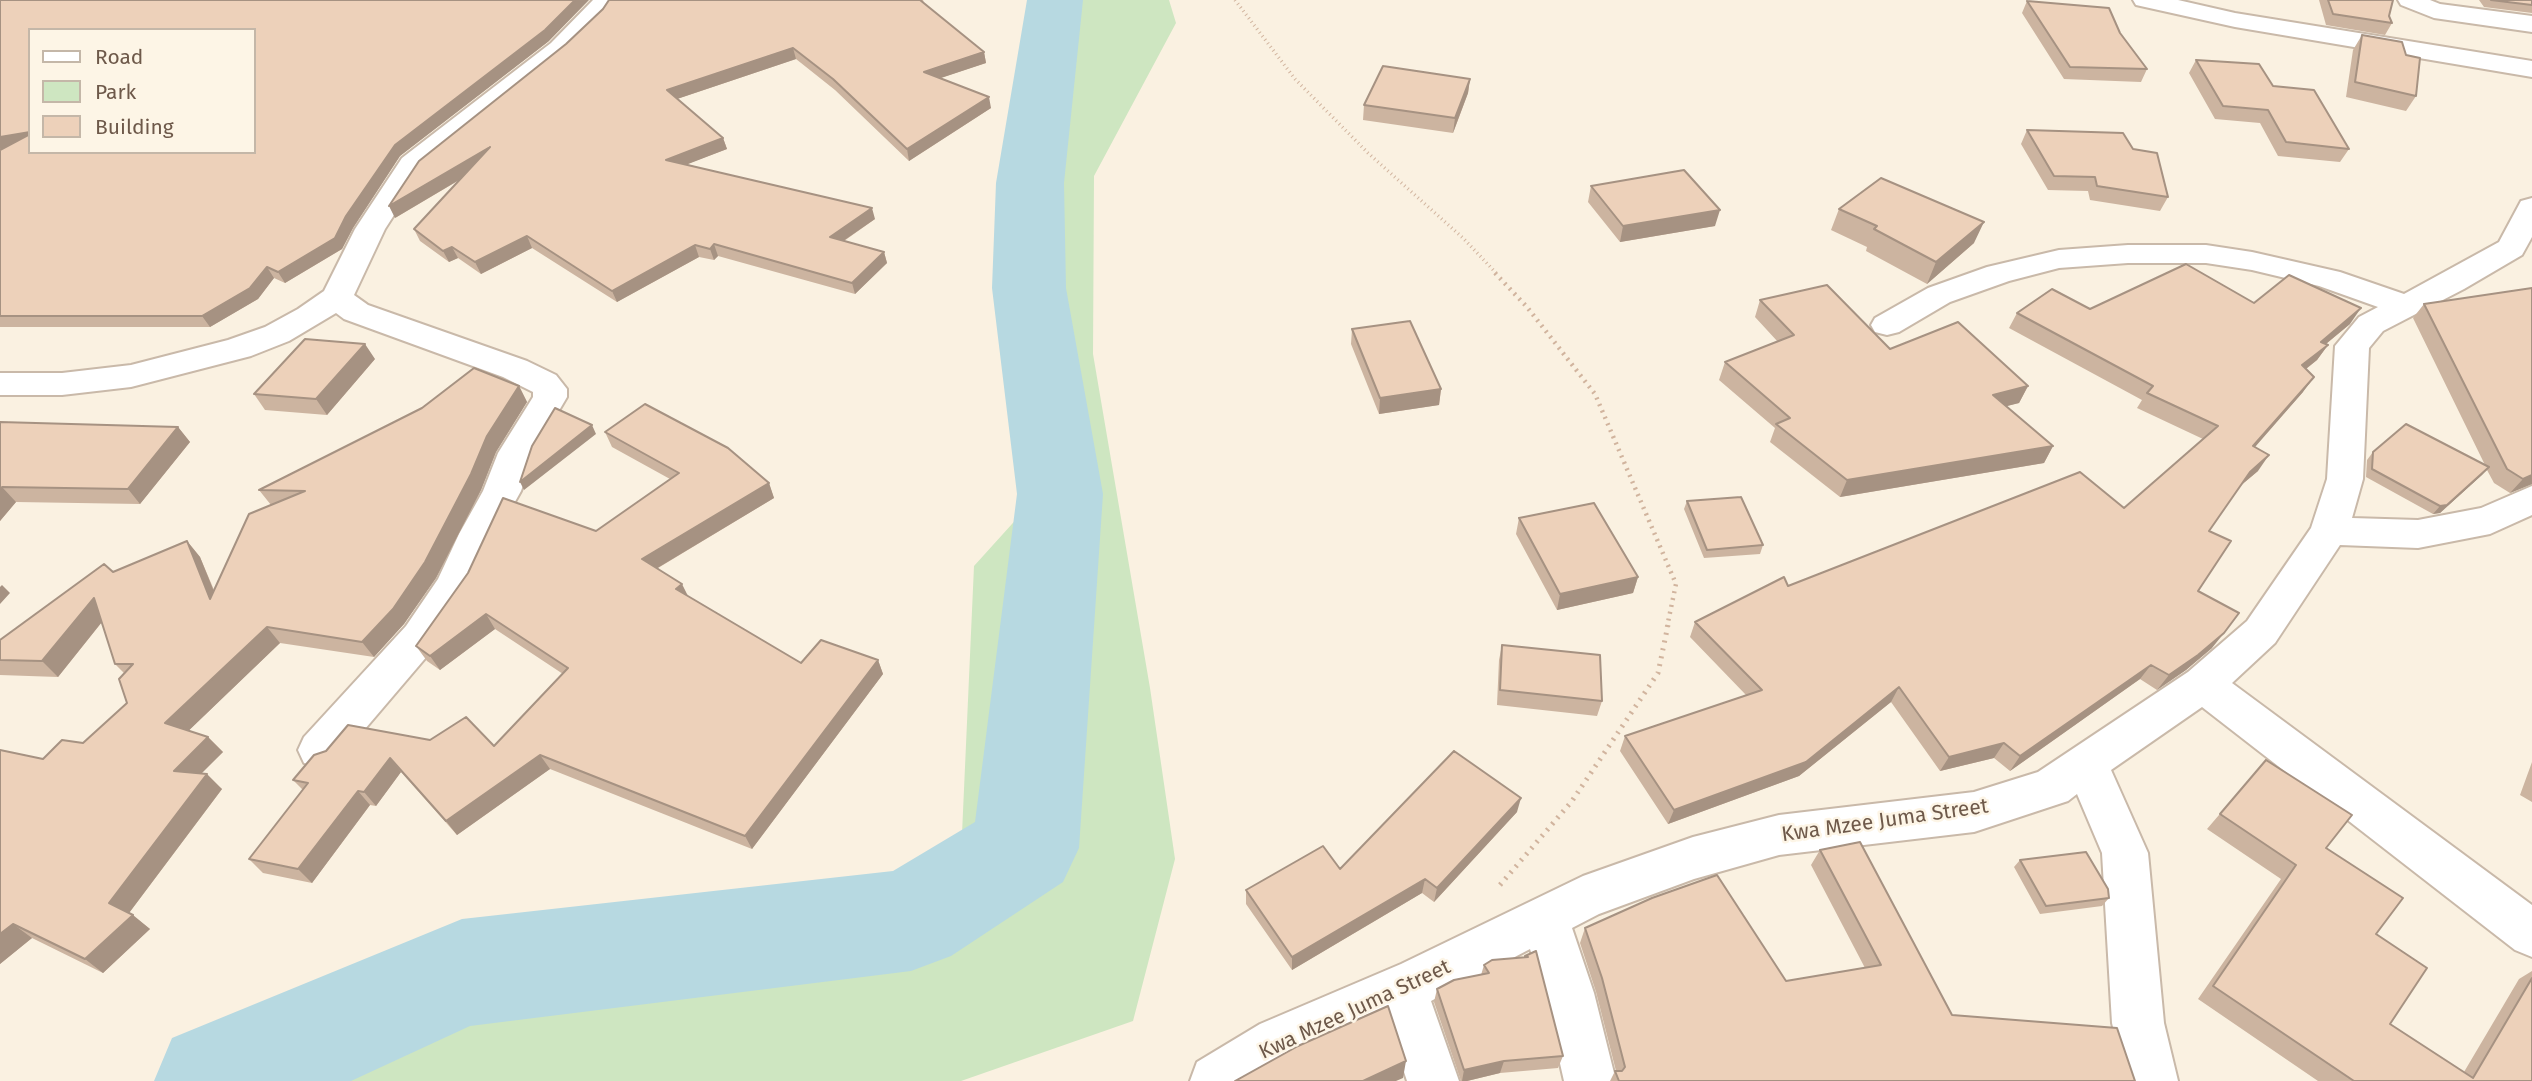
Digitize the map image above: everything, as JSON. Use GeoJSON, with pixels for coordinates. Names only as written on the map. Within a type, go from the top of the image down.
{"type":"FeatureCollection","features":[{"type":"Feature","properties":{"kind":"street"},"geometry":{"type":"LineString","coordinates":[[0,384],[62,384],[131,376],[239,348],[277,334],[337,297],[370,229],[412,163],[560,48],[596,13],[605,0]]}},
{"type":"Feature","properties":{"kind":"street"},"geometry":{"type":"LineString","coordinates":[[2145,0],[2235,20],[2532,69]]}},
{"type":"Feature","properties":{"kind":"street"},"geometry":{"type":"LineString","coordinates":[[2410,0],[2434,11],[2532,24]]}},
{"type":"Feature","properties":{"kind":"street","name":"Kwa Mzee Juma Street"},"geometry":{"type":"LineString","coordinates":[[1216,1081],[1278,1042],[1401,988],[1583,898],[1693,858],[1779,835],[1974,812],[2052,788],[2203,684],[2260,632],[2329,531],[2345,479],[2352,346],[2371,324],[2511,248],[2532,207]]}},
{"type":"Feature","properties":{"kind":"street"},"geometry":{"type":"LineString","coordinates":[[1887,325],[1939,295],[1998,274],[2059,259],[2128,254],[2206,254],[2252,261],[2329,279],[2406,306]]}},
{"type":"Feature","properties":{"kind":"street"},"geometry":{"type":"LineString","coordinates":[[320,750],[420,637],[455,586],[478,534],[502,491],[516,453],[550,397],[550,389],[544,383],[515,369],[356,312],[337,297]]}},
{"type":"Feature","properties":{"kind":"street"},"geometry":{"type":"LineString","coordinates":[[2329,531],[2418,534],[2490,520],[2532,499]]}},
{"type":"Feature","properties":{"kind":"street"},"geometry":{"type":"LineString","coordinates":[[2203,684],[2532,934]]}},
{"type":"Feature","properties":{"kind":"street"},"geometry":{"type":"LineString","coordinates":[[2087,763],[2125,853],[2138,1023],[2151,1081]]}},
{"type":"Feature","properties":{"kind":"street"},"geometry":{"type":"LineString","coordinates":[[1544,918],[1570,993],[1590,1081]]}},
{"type":"Feature","properties":{"kind":"street"},"geometry":{"type":"LineString","coordinates":[[1401,988],[1433,1081]]}},
{"type":"Feature","properties":{"kind":"path"},"geometry":{"type":"LineString","coordinates":[[1235,0],[1295,79],[1368,153],[1464,239],[1527,306],[1595,394],[1676,584],[1658,673],[1572,801],[1494,891]]}},
{"type":"Feature","properties":{"kind":"green space"},"geometry":{"type":"Polygon","coordinates":[[[1050,0],[1169,0],[1176,23],[1094,176],[1093,354],[1150,688],[1175,859],[1133,1021],[961,1081],[245,1081],[411,985],[958,923],[974,566],[1059,472],[1024,192],[1060,49],[1044,10],[1050,0]]]}},
{"type":"Feature","properties":{"kind":"building"},"geometry":{"type":"Polygon","coordinates":[[[0,0],[575,0],[545,30],[395,145],[346,216],[335,238],[278,272],[267,267],[250,288],[202,316],[0,316],[0,150],[28,135],[28,154],[256,154],[256,28],[28,28],[28,132],[0,137],[0,0]]]}},
{"type":"Feature","properties":{"kind":"building"},"geometry":{"type":"Polygon","coordinates":[[[609,0],[920,0],[984,52],[924,72],[989,97],[907,149],[833,79],[793,48],[667,90],[723,138],[666,160],[872,208],[830,237],[884,252],[852,283],[714,244],[710,249],[695,245],[612,291],[527,236],[475,262],[452,247],[443,251],[414,229],[490,147],[389,206],[419,161],[566,44],[609,0]]]}},
{"type":"Feature","properties":{"kind":"building"},"geometry":{"type":"Polygon","coordinates":[[[2328,0],[2393,0],[2389,16],[2392,23],[2333,14],[2328,0]]]}},
{"type":"Feature","properties":{"kind":"building"},"geometry":{"type":"Polygon","coordinates":[[[2491,0],[2532,0],[2532,5],[2491,0]]]}},
{"type":"Feature","properties":{"kind":"building"},"geometry":{"type":"Polygon","coordinates":[[[2027,1],[2109,8],[2120,33],[2147,69],[2070,67],[2027,1]]]}},
{"type":"Feature","properties":{"kind":"building"},"geometry":{"type":"Polygon","coordinates":[[[2362,35],[2402,42],[2406,55],[2420,58],[2416,96],[2355,82],[2362,35]]]}},
{"type":"Feature","properties":{"kind":"building"},"geometry":{"type":"Polygon","coordinates":[[[2196,60],[2259,64],[2273,86],[2314,90],[2349,149],[2286,142],[2268,110],[2223,106],[2196,60]]]}},
{"type":"Feature","properties":{"kind":"building"},"geometry":{"type":"Polygon","coordinates":[[[1383,66],[1470,79],[1455,118],[1364,105],[1383,66]]]}},
{"type":"Feature","properties":{"kind":"building"},"geometry":{"type":"Polygon","coordinates":[[[2027,130],[2123,133],[2133,149],[2157,153],[2168,197],[2097,186],[2095,177],[2054,176],[2027,130]]]}},
{"type":"Feature","properties":{"kind":"building"},"geometry":{"type":"Polygon","coordinates":[[[1684,170],[1720,210],[1623,226],[1591,186],[1684,170]]]}},
{"type":"Feature","properties":{"kind":"building"},"geometry":{"type":"Polygon","coordinates":[[[1881,178],[1984,222],[1936,262],[1874,229],[1877,226],[1839,209],[1881,178]]]}},
{"type":"Feature","properties":{"kind":"building"},"geometry":{"type":"Polygon","coordinates":[[[2186,264],[2254,303],[2289,275],[2361,308],[2321,342],[2328,345],[2302,365],[2314,377],[2253,446],[2269,455],[2250,472],[2209,531],[2231,541],[2198,591],[2239,613],[2224,633],[2169,675],[2151,665],[2020,756],[2004,743],[1949,757],[1899,687],[1806,762],[1674,810],[1625,736],[1762,690],[1695,622],[1784,577],[1788,586],[2080,472],[2124,508],[2218,426],[2147,393],[2153,386],[2017,313],[2052,289],[2090,309],[2186,264]]]}},
{"type":"Feature","properties":{"kind":"building"},"geometry":{"type":"Polygon","coordinates":[[[1827,285],[1890,349],[1958,322],[2028,386],[1993,395],[2053,446],[1847,480],[1776,424],[1790,418],[1725,362],[1794,335],[1760,300],[1827,285]]]}},
{"type":"Feature","properties":{"kind":"building"},"geometry":{"type":"Polygon","coordinates":[[[2532,288],[2532,475],[2523,479],[2507,469],[2424,304],[2532,288]]]}},
{"type":"Feature","properties":{"kind":"building"},"geometry":{"type":"Polygon","coordinates":[[[1410,321],[1441,389],[1380,398],[1352,329],[1410,321]]]}},
{"type":"Feature","properties":{"kind":"building"},"geometry":{"type":"Polygon","coordinates":[[[305,339],[365,344],[316,399],[254,394],[305,339]]]}},
{"type":"Feature","properties":{"kind":"building"},"geometry":{"type":"Polygon","coordinates":[[[474,368],[519,386],[487,436],[471,474],[425,562],[393,609],[362,642],[267,627],[165,723],[208,737],[174,771],[207,774],[109,903],[133,915],[85,959],[13,924],[0,934],[0,750],[43,759],[62,740],[83,743],[127,703],[119,679],[133,664],[115,664],[94,598],[42,661],[0,660],[0,640],[104,564],[113,572],[187,541],[210,599],[249,514],[305,491],[259,490],[422,408],[474,368]]]}},
{"type":"Feature","properties":{"kind":"building"},"geometry":{"type":"Polygon","coordinates":[[[645,404],[728,448],[769,483],[642,559],[682,584],[676,589],[801,663],[821,640],[878,660],[745,836],[540,755],[446,821],[390,758],[364,792],[358,791],[298,869],[249,859],[308,783],[293,780],[314,755],[326,751],[348,725],[430,740],[466,717],[494,746],[568,668],[486,614],[430,656],[416,646],[468,573],[503,498],[596,531],[679,473],[605,432],[645,404]]]}},
{"type":"Feature","properties":{"kind":"building"},"geometry":{"type":"Polygon","coordinates":[[[555,408],[592,425],[520,482],[532,446],[555,408]]]}},
{"type":"Feature","properties":{"kind":"building"},"geometry":{"type":"Polygon","coordinates":[[[0,422],[178,427],[128,489],[2,487],[0,490],[0,422]]]}},
{"type":"Feature","properties":{"kind":"building"},"geometry":{"type":"Polygon","coordinates":[[[2406,424],[2489,467],[2447,505],[2440,506],[2372,469],[2373,452],[2406,424]]]}},
{"type":"Feature","properties":{"kind":"building"},"geometry":{"type":"Polygon","coordinates":[[[1741,497],[1763,545],[1707,550],[1687,501],[1741,497]]]}},
{"type":"Feature","properties":{"kind":"building"},"geometry":{"type":"Polygon","coordinates":[[[1594,503],[1638,577],[1560,594],[1519,518],[1594,503]]]}},
{"type":"Feature","properties":{"kind":"building"},"geometry":{"type":"Polygon","coordinates":[[[1502,645],[1600,655],[1602,701],[1500,690],[1502,645]]]}},
{"type":"Feature","properties":{"kind":"building"},"geometry":{"type":"Polygon","coordinates":[[[1454,751],[1521,798],[1437,888],[1425,879],[1292,957],[1246,890],[1323,846],[1340,869],[1454,751]]]}},
{"type":"Feature","properties":{"kind":"building"},"geometry":{"type":"Polygon","coordinates":[[[2266,760],[2352,815],[2326,848],[2403,898],[2376,934],[2427,968],[2390,1024],[2473,1078],[2532,978],[2532,1081],[2354,1081],[2213,986],[2296,865],[2220,814],[2266,760]]]}},
{"type":"Feature","properties":{"kind":"building"},"geometry":{"type":"Polygon","coordinates":[[[1860,842],[1952,1015],[2117,1028],[2135,1081],[1619,1081],[1615,1071],[1622,1071],[1625,1067],[1602,978],[1585,928],[1652,898],[1717,875],[1786,981],[1881,965],[1820,850],[1860,842]]]}},
{"type":"Feature","properties":{"kind":"building"},"geometry":{"type":"Polygon","coordinates":[[[2086,852],[2108,889],[2109,898],[2046,906],[2020,860],[2086,852]]]}},
{"type":"Feature","properties":{"kind":"building"},"geometry":{"type":"Polygon","coordinates":[[[1536,951],[1563,1056],[1504,1061],[1464,1070],[1437,989],[1454,980],[1489,973],[1484,965],[1492,960],[1528,957],[1525,956],[1536,951]]]}},
{"type":"Feature","properties":{"kind":"building"},"geometry":{"type":"Polygon","coordinates":[[[1388,1006],[1406,1061],[1363,1081],[1235,1081],[1298,1046],[1388,1006]]]}},
{"type":"Feature","properties":{"kind":"waterway"},"geometry":{"type":"LineString","coordinates":[[215,1081],[462,973],[911,920],[1025,848],[1060,494],[1029,288],[1030,183],[1055,0]]}}]}
